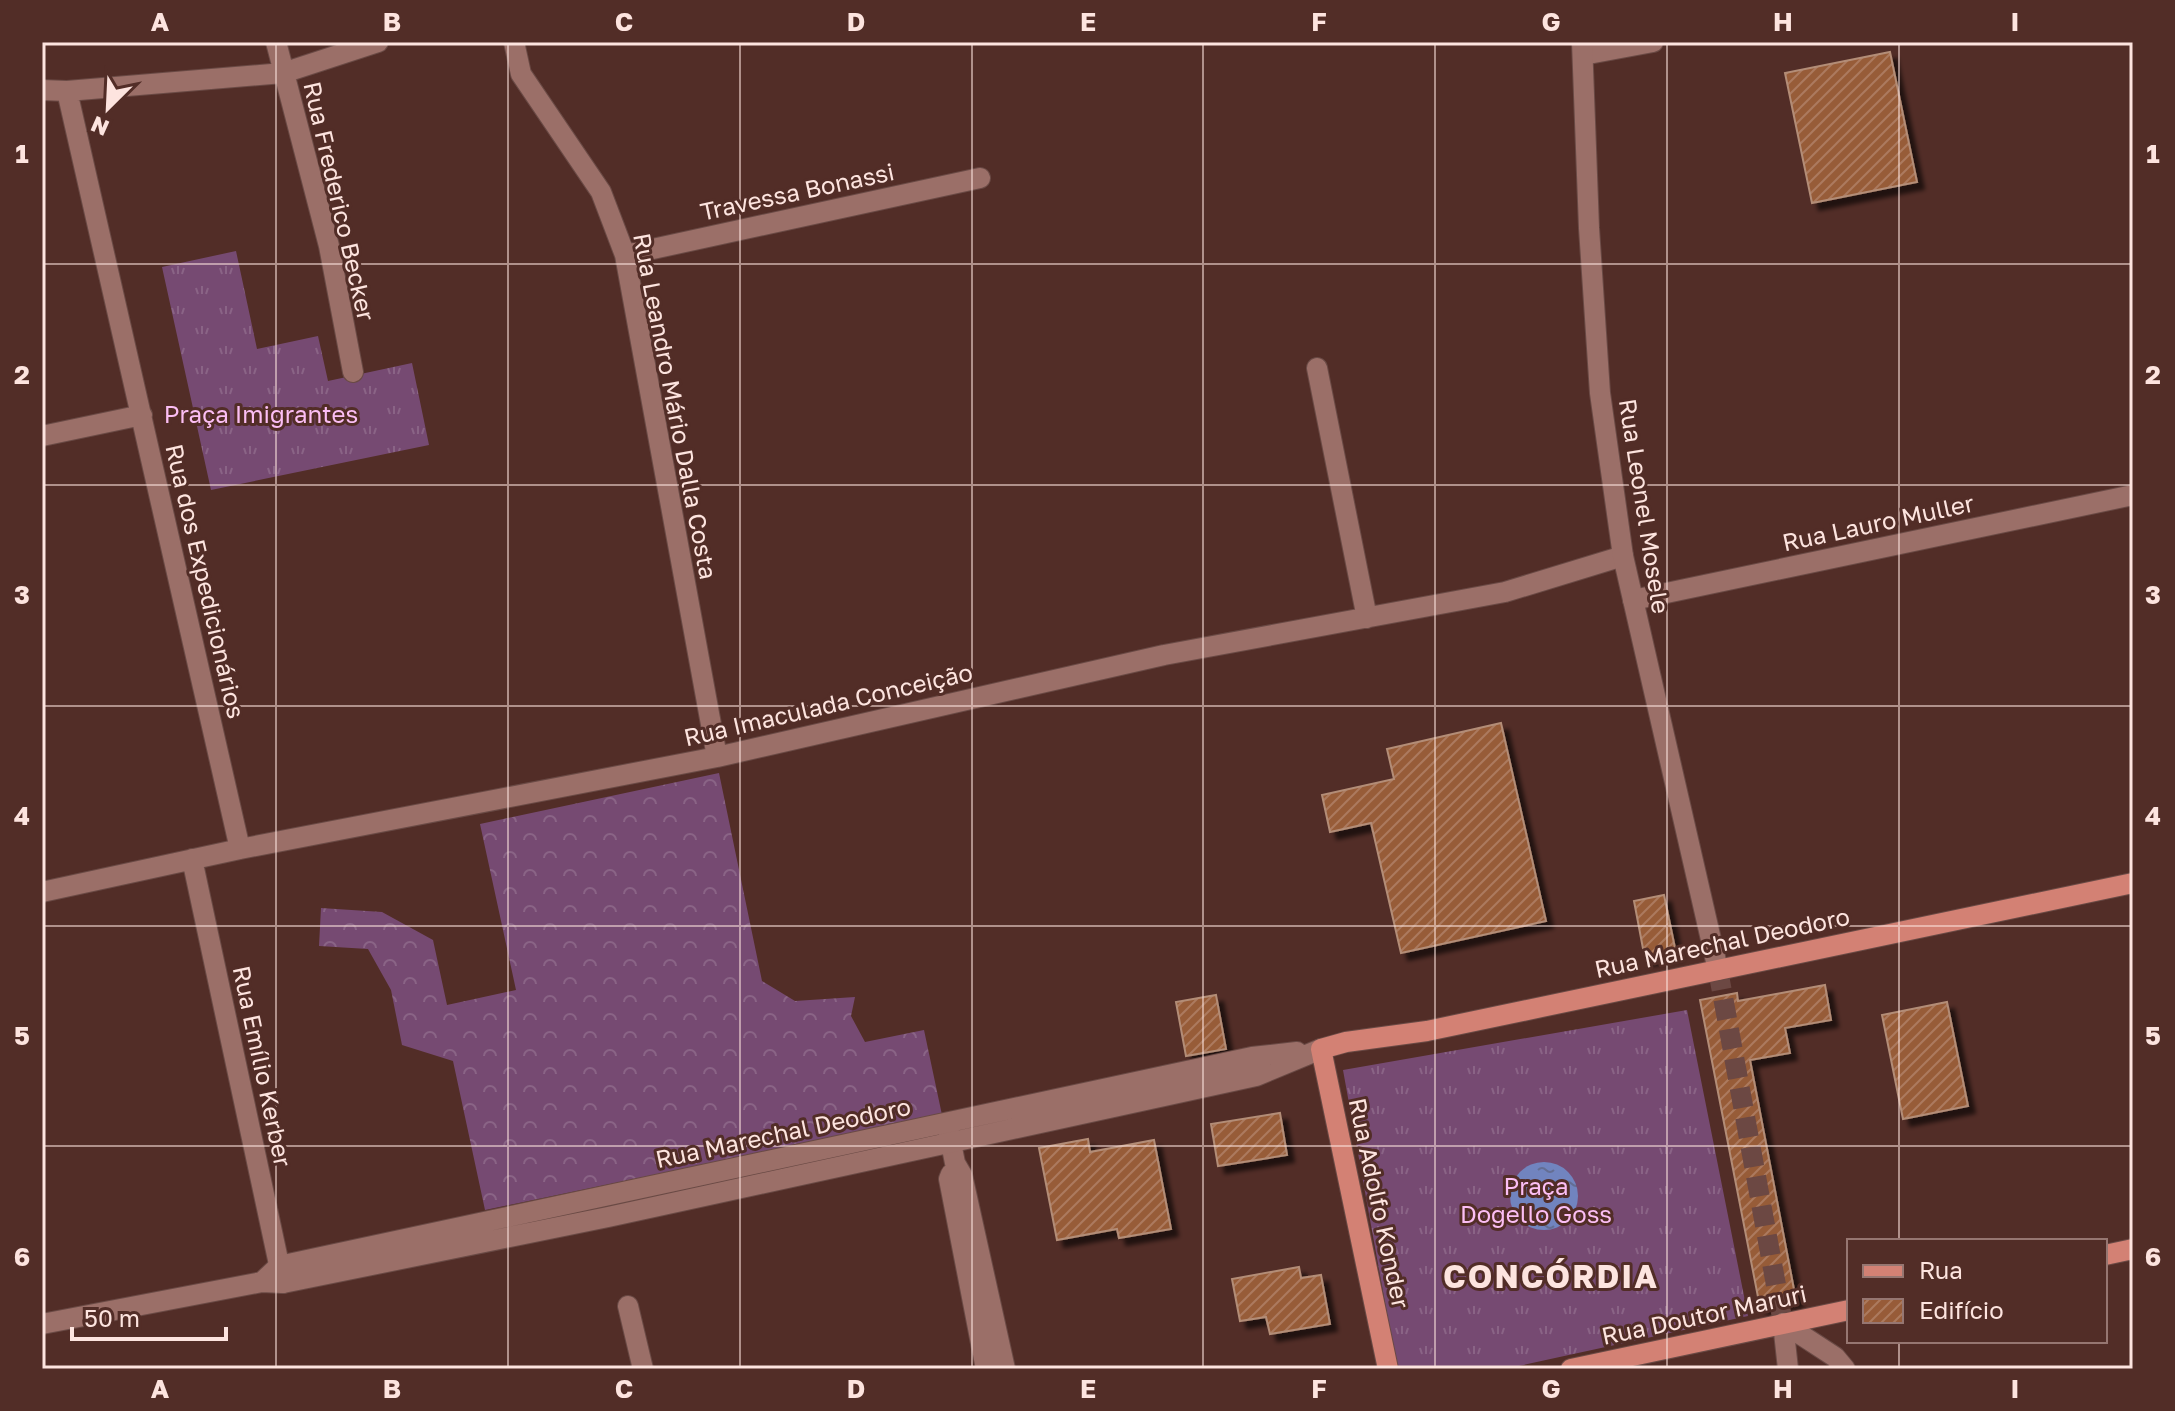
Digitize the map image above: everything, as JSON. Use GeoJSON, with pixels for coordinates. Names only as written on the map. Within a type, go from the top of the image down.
{"type":"FeatureCollection","features":[{"type":"Feature","properties":{"kind":"main road","name":"Rua Marechal Deodoro"},"geometry":{"type":"LineString","coordinates":[[1321,1049],[1346,1042],[1427,1031],[2133,883]]}},
{"type":"Feature","properties":{"kind":"main road","name":"Rua Adolfo Konder"},"geometry":{"type":"LineString","coordinates":[[1321,1049],[1388,1369]]}},
{"type":"Feature","properties":{"kind":"main road"},"geometry":{"type":"LineString","coordinates":[[2107,1255],[2133,1249]]}},
{"type":"Feature","properties":{"kind":"main road","name":"Rua Doutor Maruri"},"geometry":{"type":"LineString","coordinates":[[1571,1369],[1847,1310]]}},
{"type":"Feature","properties":{"kind":"street","name":"Rua Frederico Becker"},"geometry":{"type":"LineString","coordinates":[[276,42],[329,246],[353,372]]}},
{"type":"Feature","properties":{"kind":"street"},"geometry":{"type":"LineString","coordinates":[[42,90],[67,91],[283,73],[378,42]]}},
{"type":"Feature","properties":{"kind":"street","name":"Rua Leandro Mário Dalla Costa"},"geometry":{"type":"LineString","coordinates":[[514,42],[521,74],[601,192],[625,255],[717,757]]}},
{"type":"Feature","properties":{"kind":"street"},"geometry":{"type":"LineString","coordinates":[[1583,48],[1653,42]]}},
{"type":"Feature","properties":{"kind":"street","name":"Rua Leonel Mosele"},"geometry":{"type":"LineString","coordinates":[[1583,48],[1589,228],[1600,393],[1623,556],[1718,970]]}},
{"type":"Feature","properties":{"kind":"street","name":"Rua dos Expedicionários"},"geometry":{"type":"LineString","coordinates":[[67,91],[240,849]]}},
{"type":"Feature","properties":{"kind":"street","name":"Travessa Bonassi"},"geometry":{"type":"LineString","coordinates":[[625,255],[980,178]]}},
{"type":"Feature","properties":{"kind":"street"},"geometry":{"type":"LineString","coordinates":[[1317,368],[1367,618]]}},
{"type":"Feature","properties":{"kind":"street"},"geometry":{"type":"LineString","coordinates":[[42,436],[142,415]]}},
{"type":"Feature","properties":{"kind":"street","name":"Rua Lauro Muller"},"geometry":{"type":"LineString","coordinates":[[1633,600],[2133,495]]}},
{"type":"Feature","properties":{"kind":"street","name":"Rua Imaculada Conceição"},"geometry":{"type":"LineString","coordinates":[[42,892],[240,849],[717,757],[1097,669],[1505,592],[1623,556]]}},
{"type":"Feature","properties":{"kind":"street","name":"Rua Emílio Kerber"},"geometry":{"type":"LineString","coordinates":[[192,859],[281,1275]]}},
{"type":"Feature","properties":{"kind":"street","name":"Rua Marechal Deodoro"},"geometry":{"type":"LineString","coordinates":[[281,1275],[949,1132],[1252,1057],[1321,1049]]}},
{"type":"Feature","properties":{"kind":"street"},"geometry":{"type":"LineString","coordinates":[[949,1132],[955,1163],[962,1175],[1005,1369]]}},
{"type":"Feature","properties":{"kind":"street"},"geometry":{"type":"LineString","coordinates":[[955,1163],[949,1179],[986,1369]]}},
{"type":"Feature","properties":{"kind":"street"},"geometry":{"type":"LineString","coordinates":[[42,1324],[262,1282],[281,1275]]}},
{"type":"Feature","properties":{"kind":"street"},"geometry":{"type":"LineString","coordinates":[[628,1306],[643,1369]]}},
{"type":"Feature","properties":{"kind":"street"},"geometry":{"type":"LineString","coordinates":[[1783,1323],[1788,1369]]}},
{"type":"Feature","properties":{"kind":"street"},"geometry":{"type":"LineString","coordinates":[[1783,1323],[1835,1357],[1845,1369]]}},
{"type":"Feature","properties":{"kind":"green space","name":"Praça Imigrantes"},"geometry":{"type":"Polygon","coordinates":[[[236,251],[257,349],[318,336],[328,381],[412,363],[429,445],[211,490],[162,267],[236,251]]]}},
{"type":"Feature","properties":{"kind":"green space"},"geometry":{"type":"Polygon","coordinates":[[[719,773],[762,981],[795,1001],[855,997],[851,1016],[865,1042],[924,1030],[942,1115],[485,1210],[453,1061],[402,1045],[391,990],[368,949],[319,946],[321,908],[382,912],[433,940],[447,1005],[516,990],[480,824],[719,773]]]}},
{"type":"Feature","properties":{"kind":"green space","name":"Praça Dogello Goss"},"geometry":{"type":"Polygon","coordinates":[[[1687,1010],[1748,1316],[1505,1369],[1397,1369],[1343,1070],[1687,1010]]]}},
{"type":"Feature","properties":{"kind":"water"},"geometry":{"type":"Polygon","coordinates":[[[1544,1162],[1568,1172],[1578,1196],[1568,1220],[1544,1230],[1520,1220],[1510,1196],[1520,1172],[1544,1162]]]}},
{"type":"Feature","properties":{"kind":"building"},"geometry":{"type":"Polygon","coordinates":[[[1890,52],[1917,182],[1812,203],[1785,73],[1890,52]]]}},
{"type":"Feature","properties":{"kind":"building"},"geometry":{"type":"Polygon","coordinates":[[[1501,723],[1546,921],[1401,953],[1371,823],[1330,832],[1322,795],[1394,779],[1387,749],[1501,723]]]}},
{"type":"Feature","properties":{"kind":"building"},"geometry":{"type":"Polygon","coordinates":[[[1664,895],[1676,953],[1645,959],[1634,901],[1664,895]]]}},
{"type":"Feature","properties":{"kind":"building"},"geometry":{"type":"Polygon","coordinates":[[[1825,985],[1831,1020],[1785,1028],[1790,1053],[1750,1060],[1796,1300],[1760,1307],[1700,1000],[1737,993],[1738,1001],[1825,985]]]}},
{"type":"Feature","properties":{"kind":"building"},"geometry":{"type":"Polygon","coordinates":[[[1216,995],[1226,1049],[1186,1056],[1176,1002],[1216,995]]]}},
{"type":"Feature","properties":{"kind":"building"},"geometry":{"type":"Polygon","coordinates":[[[1947,1002],[1968,1106],[1903,1119],[1882,1015],[1947,1002]]]}},
{"type":"Feature","properties":{"kind":"building"},"geometry":{"type":"Polygon","coordinates":[[[1280,1113],[1287,1155],[1218,1166],[1211,1124],[1280,1113]]]}},
{"type":"Feature","properties":{"kind":"building"},"geometry":{"type":"Polygon","coordinates":[[[1088,1139],[1090,1152],[1154,1140],[1171,1229],[1119,1238],[1117,1229],[1057,1240],[1039,1148],[1088,1139]]]}},
{"type":"Feature","properties":{"kind":"building"},"geometry":{"type":"Polygon","coordinates":[[[1299,1267],[1301,1278],[1321,1275],[1330,1324],[1270,1334],[1266,1317],[1240,1321],[1232,1279],[1299,1267]]]}},
{"type":"Feature","properties":{"kind":"tunnel"},"geometry":{"type":"LineString","coordinates":[[1718,970],[1783,1323]]}},
{"type":"Feature","properties":{"kind":"district","name":"CONCÓRDIA"},"geometry":{"type":"Point","coordinates":[1551,1276]}}]}
